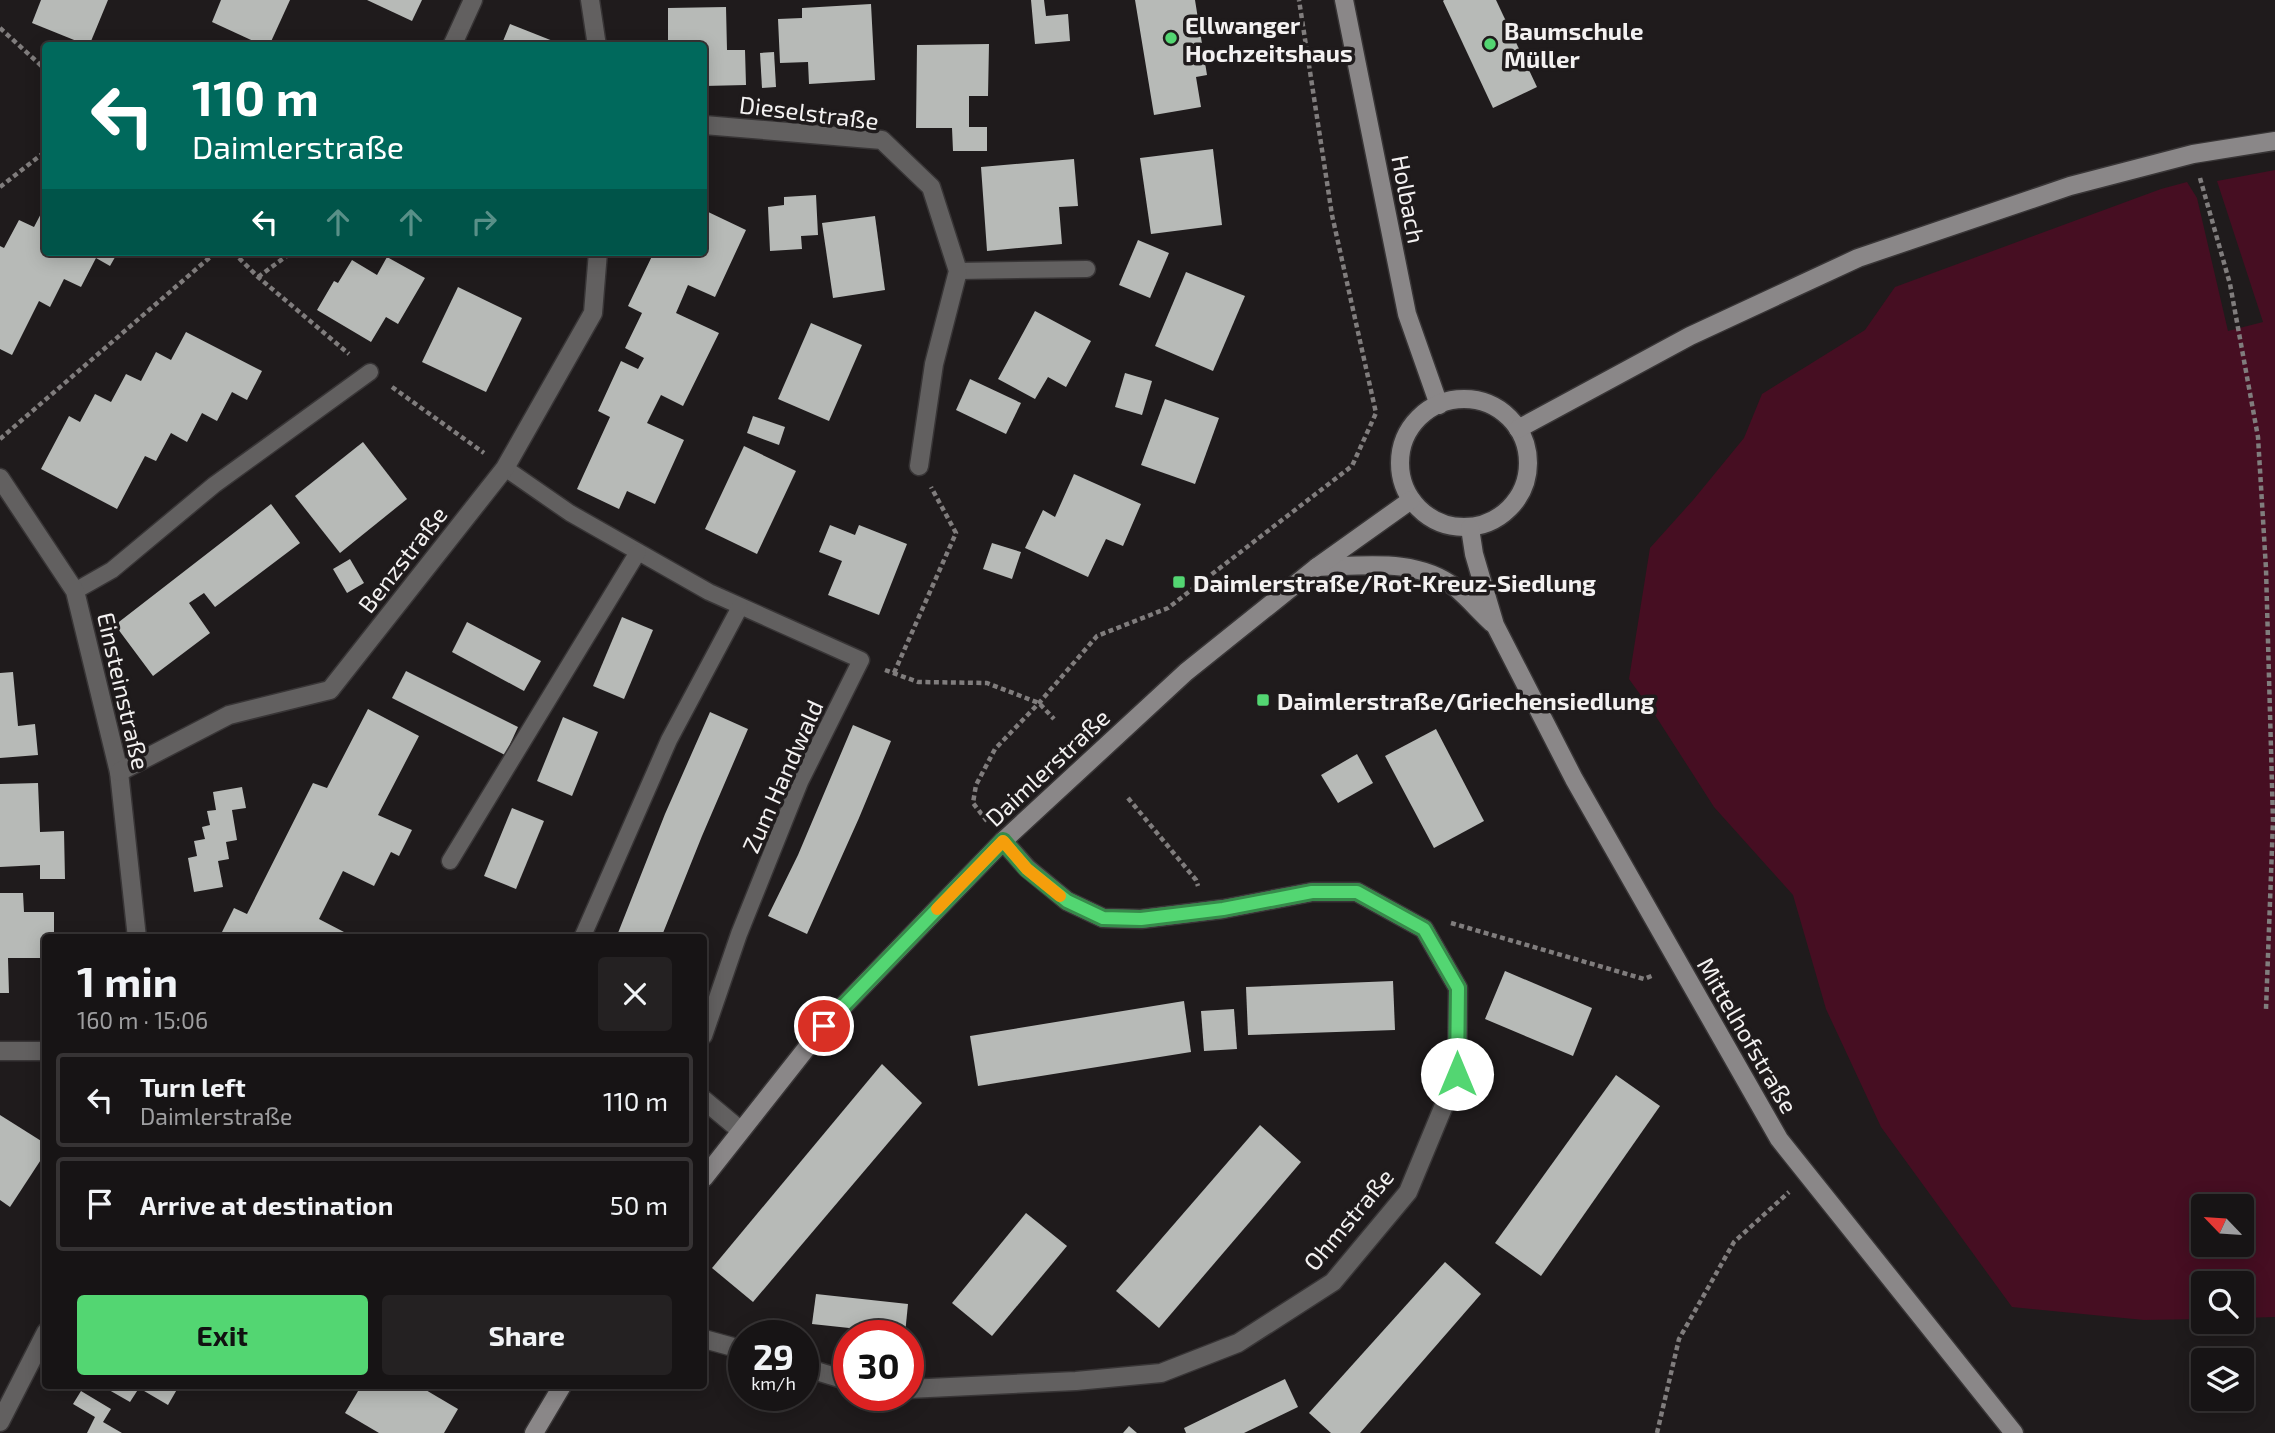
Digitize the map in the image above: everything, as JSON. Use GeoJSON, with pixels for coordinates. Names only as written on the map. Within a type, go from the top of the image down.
{"type":"FeatureCollection","features":[{"type":"Feature","properties":{"kind":"main road","name":"Holbach"},"geometry":{"type":"LineString","coordinates":[[1344,0],[1407,314],[1439,405]]}},
{"type":"Feature","properties":{"kind":"main road"},"geometry":{"type":"LineString","coordinates":[[1518,429],[1690,336],[1858,258],[2070,186],[2193,154],[2275,141]]}},
{"type":"Feature","properties":{"kind":"main road"},"geometry":{"type":"LineString","coordinates":[[1466,399],[1487,403],[1505,413],[1518,429],[1527,449],[1528,471],[1522,492],[1509,509],[1491,522],[1470,527],[1449,526],[1430,518],[1411,500],[1399,466],[1402,445],[1411,426],[1426,411],[1466,399]]}},
{"type":"Feature","properties":{"kind":"main road","name":"Daimlerstraße"},"geometry":{"type":"LineString","coordinates":[[707,1174],[824,1026],[1003,841],[1186,672],[1317,567],[1411,500]]}},
{"type":"Feature","properties":{"kind":"main road","name":"Mittelhofstraße"},"geometry":{"type":"LineString","coordinates":[[1470,527],[1477,567],[1495,625],[1574,779],[1779,1139],[2014,1433]]}},
{"type":"Feature","properties":{"kind":"main road","name":"Mittelhofstraße"},"geometry":{"type":"LineString","coordinates":[[1317,567],[1399,565],[1426,572],[1455,587],[1495,625]]}},
{"type":"Feature","properties":{"kind":"main road"},"geometry":{"type":"LineString","coordinates":[[534,1433],[560,1389]]}},
{"type":"Feature","properties":{"kind":"street"},"geometry":{"type":"LineString","coordinates":[[454,42],[473,0]]}},
{"type":"Feature","properties":{"kind":"street"},"geometry":{"type":"LineString","coordinates":[[590,0],[596,42]]}},
{"type":"Feature","properties":{"kind":"street","name":"Dieselstraße"},"geometry":{"type":"LineString","coordinates":[[707,125],[881,140],[931,187],[958,271]]}},
{"type":"Feature","properties":{"kind":"street","name":"Benzstraße"},"geometry":{"type":"LineString","coordinates":[[119,772],[229,715],[330,690],[505,468],[593,313],[598,256]]}},
{"type":"Feature","properties":{"kind":"street"},"geometry":{"type":"LineString","coordinates":[[919,466],[934,364],[958,271]]}},
{"type":"Feature","properties":{"kind":"street","name":"Einsteinstraße"},"geometry":{"type":"LineString","coordinates":[[0,478],[75,592],[119,772],[137,934]]}},
{"type":"Feature","properties":{"kind":"street"},"geometry":{"type":"LineString","coordinates":[[1003,841],[1027,869],[1067,901],[1103,918],[1141,919],[1312,892],[1357,892],[1424,929]]}},
{"type":"Feature","properties":{"kind":"street","name":"Ohmstraße"},"geometry":{"type":"LineString","coordinates":[[924,1388],[1076,1381],[1161,1373],[1238,1343],[1333,1282],[1408,1192],[1457,1074],[1458,988],[1424,929]]}},
{"type":"Feature","properties":{"kind":"street"},"geometry":{"type":"LineString","coordinates":[[0,1051],[42,1051]]}},
{"type":"Feature","properties":{"kind":"street"},"geometry":{"type":"LineString","coordinates":[[707,1102],[740,1130]]}},
{"type":"Feature","properties":{"kind":"street"},"geometry":{"type":"LineString","coordinates":[[0,1422],[42,1340]]}},
{"type":"Feature","properties":{"kind":"street"},"geometry":{"type":"LineString","coordinates":[[707,1340],[728,1346]]}},
{"type":"Feature","properties":{"kind":"lane"},"geometry":{"type":"LineString","coordinates":[[958,271],[1087,269]]}},
{"type":"Feature","properties":{"kind":"lane"},"geometry":{"type":"LineString","coordinates":[[75,592],[112,570],[214,485],[370,372]]}},
{"type":"Feature","properties":{"kind":"lane"},"geometry":{"type":"LineString","coordinates":[[505,468],[570,513],[709,592],[861,660]]}},
{"type":"Feature","properties":{"kind":"lane"},"geometry":{"type":"LineString","coordinates":[[450,861],[638,551]]}},
{"type":"Feature","properties":{"kind":"lane"},"geometry":{"type":"LineString","coordinates":[[584,934],[668,740],[740,607]]}},
{"type":"Feature","properties":{"kind":"lane","name":"Zum Handwald"},"geometry":{"type":"LineString","coordinates":[[707,1027],[739,934],[800,782],[861,660]]}},
{"type":"Feature","properties":{"kind":"path"},"geometry":{"type":"LineString","coordinates":[[1003,841],[973,803],[976,785],[995,749],[1097,636],[1168,608],[1352,466],[1376,413],[1332,215],[1299,0]]}},
{"type":"Feature","properties":{"kind":"path"},"geometry":{"type":"LineString","coordinates":[[0,28],[42,66]]}},
{"type":"Feature","properties":{"kind":"path"},"geometry":{"type":"LineString","coordinates":[[0,187],[42,154]]}},
{"type":"Feature","properties":{"kind":"path"},"geometry":{"type":"LineString","coordinates":[[2193,154],[2231,284],[2258,437],[2266,569],[2273,821],[2266,1009]]}},
{"type":"Feature","properties":{"kind":"path"},"geometry":{"type":"LineString","coordinates":[[0,439],[211,256]]}},
{"type":"Feature","properties":{"kind":"path"},"geometry":{"type":"LineString","coordinates":[[258,277],[287,256]]}},
{"type":"Feature","properties":{"kind":"path"},"geometry":{"type":"LineString","coordinates":[[894,673],[956,533],[919,466]]}},
{"type":"Feature","properties":{"kind":"path"},"geometry":{"type":"LineString","coordinates":[[861,660],[918,682],[987,683],[1039,703],[1054,719]]}},
{"type":"Feature","properties":{"kind":"path"},"geometry":{"type":"LineString","coordinates":[[1128,798],[1196,880],[1203,911]]}},
{"type":"Feature","properties":{"kind":"path"},"geometry":{"type":"LineString","coordinates":[[1424,929],[1445,921],[1644,979],[1680,965]]}},
{"type":"Feature","properties":{"kind":"path"},"geometry":{"type":"LineString","coordinates":[[1657,1433],[1679,1339],[1734,1242],[1809,1177]]}},
{"type":"Feature","properties":{"kind":"shaded area"},"geometry":{"type":"Polygon","coordinates":[[[2275,170],[2275,1317],[2254,1318],[2254,1271],[2191,1271],[2191,1319],[2144,1320],[2012,1307],[1881,1127],[1826,1009],[1793,895],[1714,807],[1629,679],[1650,548],[1744,438],[1762,394],[1865,330],[1895,287],[2161,189],[2187,182],[2197,198],[2228,331],[2263,322],[2217,181],[2275,170]]]}},
{"type":"Feature","properties":{"kind":"building"},"geometry":{"type":"Polygon","coordinates":[[[41,0],[108,0],[91,42],[79,42],[32,23],[41,0]]]}},
{"type":"Feature","properties":{"kind":"building"},"geometry":{"type":"Polygon","coordinates":[[[221,0],[290,0],[271,42],[255,42],[212,22],[221,0]]]}},
{"type":"Feature","properties":{"kind":"building"},"geometry":{"type":"Polygon","coordinates":[[[367,0],[422,0],[412,21],[367,0]]]}},
{"type":"Feature","properties":{"kind":"building"},"geometry":{"type":"Polygon","coordinates":[[[1031,0],[1044,0],[1046,16],[1068,14],[1070,41],[1035,44],[1031,0]]]}},
{"type":"Feature","properties":{"kind":"building","name":"Ellwanger Hochzeitshaus"},"geometry":{"type":"Polygon","coordinates":[[[1135,0],[1195,0],[1207,75],[1196,77],[1201,107],[1154,115],[1135,0]]]}},
{"type":"Feature","properties":{"kind":"building","name":"Baumschule Müller"},"geometry":{"type":"Polygon","coordinates":[[[1444,0],[1496,0],[1537,87],[1493,108],[1444,0]]]}},
{"type":"Feature","properties":{"kind":"building"},"geometry":{"type":"Polygon","coordinates":[[[871,4],[875,80],[809,84],[808,62],[780,63],[778,19],[802,18],[802,8],[871,4]]]}},
{"type":"Feature","properties":{"kind":"building"},"geometry":{"type":"Polygon","coordinates":[[[726,7],[727,50],[745,50],[746,85],[707,86],[707,42],[668,42],[668,8],[726,7]]]}},
{"type":"Feature","properties":{"kind":"building"},"geometry":{"type":"Polygon","coordinates":[[[510,24],[555,42],[503,42],[510,24]]]}},
{"type":"Feature","properties":{"kind":"building"},"geometry":{"type":"Polygon","coordinates":[[[989,44],[988,96],[969,96],[969,127],[987,127],[987,151],[953,151],[952,128],[916,128],[917,45],[989,44]]]}},
{"type":"Feature","properties":{"kind":"building"},"geometry":{"type":"Polygon","coordinates":[[[774,52],[776,87],[762,88],[760,53],[774,52]]]}},
{"type":"Feature","properties":{"kind":"building"},"geometry":{"type":"Polygon","coordinates":[[[1213,149],[1222,225],[1151,234],[1140,158],[1213,149]]]}},
{"type":"Feature","properties":{"kind":"building"},"geometry":{"type":"Polygon","coordinates":[[[1074,159],[1078,206],[1059,207],[1062,244],[987,251],[981,167],[1074,159]]]}},
{"type":"Feature","properties":{"kind":"building"},"geometry":{"type":"Polygon","coordinates":[[[816,195],[818,235],[801,236],[802,249],[770,251],[768,207],[784,205],[784,197],[816,195]]]}},
{"type":"Feature","properties":{"kind":"building"},"geometry":{"type":"Polygon","coordinates":[[[707,211],[746,230],[715,297],[688,285],[676,313],[719,333],[683,406],[661,395],[647,423],[684,440],[655,504],[627,491],[619,509],[577,489],[610,417],[598,411],[621,361],[638,369],[644,358],[625,348],[642,313],[628,306],[652,256],[707,256],[707,211]]]}},
{"type":"Feature","properties":{"kind":"building"},"geometry":{"type":"Polygon","coordinates":[[[42,212],[42,256],[116,256],[110,266],[96,258],[81,287],[64,279],[50,307],[39,301],[12,355],[0,349],[0,246],[4,248],[19,220],[34,227],[42,212]]]}},
{"type":"Feature","properties":{"kind":"building"},"geometry":{"type":"Polygon","coordinates":[[[875,216],[885,290],[833,298],[822,223],[875,216]]]}},
{"type":"Feature","properties":{"kind":"building"},"geometry":{"type":"Polygon","coordinates":[[[1138,240],[1169,253],[1150,298],[1119,285],[1138,240]]]}},
{"type":"Feature","properties":{"kind":"building"},"geometry":{"type":"Polygon","coordinates":[[[387,257],[425,278],[398,324],[386,317],[371,342],[317,310],[334,281],[338,283],[352,260],[377,275],[387,257]]]}},
{"type":"Feature","properties":{"kind":"building"},"geometry":{"type":"Polygon","coordinates":[[[1186,272],[1245,296],[1213,371],[1155,346],[1186,272]]]}},
{"type":"Feature","properties":{"kind":"building"},"geometry":{"type":"Polygon","coordinates":[[[458,287],[522,318],[486,392],[422,362],[458,287]]]}},
{"type":"Feature","properties":{"kind":"building"},"geometry":{"type":"Polygon","coordinates":[[[1035,311],[1091,341],[1066,387],[1048,377],[1035,399],[998,379],[1035,311]]]}},
{"type":"Feature","properties":{"kind":"building"},"geometry":{"type":"Polygon","coordinates":[[[811,323],[862,345],[829,421],[778,399],[811,323]]]}},
{"type":"Feature","properties":{"kind":"building"},"geometry":{"type":"Polygon","coordinates":[[[186,332],[262,371],[247,400],[232,392],[217,421],[202,413],[187,442],[171,433],[156,461],[145,456],[117,509],[41,469],[69,416],[80,422],[95,394],[111,402],[126,374],[141,381],[156,352],[171,360],[186,332]]]}},
{"type":"Feature","properties":{"kind":"building"},"geometry":{"type":"Polygon","coordinates":[[[1125,373],[1152,381],[1142,415],[1115,407],[1125,373]]]}},
{"type":"Feature","properties":{"kind":"building"},"geometry":{"type":"Polygon","coordinates":[[[970,379],[1021,403],[1006,434],[956,410],[970,379]]]}},
{"type":"Feature","properties":{"kind":"building"},"geometry":{"type":"Polygon","coordinates":[[[1165,399],[1219,418],[1195,484],[1141,465],[1165,399]]]}},
{"type":"Feature","properties":{"kind":"building"},"geometry":{"type":"Polygon","coordinates":[[[753,416],[785,427],[779,445],[747,433],[753,416]]]}},
{"type":"Feature","properties":{"kind":"building"},"geometry":{"type":"Polygon","coordinates":[[[363,442],[407,499],[340,553],[295,496],[363,442]]]}},
{"type":"Feature","properties":{"kind":"building"},"geometry":{"type":"Polygon","coordinates":[[[744,446],[796,471],[757,554],[705,529],[744,446]]]}},
{"type":"Feature","properties":{"kind":"building"},"geometry":{"type":"Polygon","coordinates":[[[1074,474],[1141,504],[1123,546],[1106,539],[1088,577],[1025,548],[1043,510],[1055,517],[1074,474]]]}},
{"type":"Feature","properties":{"kind":"building"},"geometry":{"type":"Polygon","coordinates":[[[271,504],[300,543],[215,607],[204,593],[189,603],[210,633],[153,676],[115,625],[271,504]]]}},
{"type":"Feature","properties":{"kind":"building"},"geometry":{"type":"Polygon","coordinates":[[[830,525],[855,535],[859,525],[907,544],[879,615],[828,595],[842,561],[819,552],[830,525]]]}},
{"type":"Feature","properties":{"kind":"building"},"geometry":{"type":"Polygon","coordinates":[[[992,543],[1021,552],[1012,579],[983,569],[992,543]]]}},
{"type":"Feature","properties":{"kind":"building"},"geometry":{"type":"Polygon","coordinates":[[[350,559],[364,583],[347,593],[333,569],[350,559]]]}},
{"type":"Feature","properties":{"kind":"building"},"geometry":{"type":"Polygon","coordinates":[[[622,617],[653,630],[624,699],[593,686],[622,617]]]}},
{"type":"Feature","properties":{"kind":"building"},"geometry":{"type":"Polygon","coordinates":[[[467,622],[541,661],[524,691],[452,652],[467,622]]]}},
{"type":"Feature","properties":{"kind":"building"},"geometry":{"type":"Polygon","coordinates":[[[406,671],[518,727],[505,755],[392,698],[406,671]]]}},
{"type":"Feature","properties":{"kind":"building"},"geometry":{"type":"Polygon","coordinates":[[[13,672],[18,726],[35,724],[38,755],[0,758],[0,673],[13,672]]]}},
{"type":"Feature","properties":{"kind":"building"},"geometry":{"type":"Polygon","coordinates":[[[368,709],[419,736],[378,815],[412,830],[399,856],[391,852],[374,886],[343,871],[319,919],[343,934],[221,934],[234,908],[247,914],[313,783],[327,788],[368,709]]]}},
{"type":"Feature","properties":{"kind":"building"},"geometry":{"type":"Polygon","coordinates":[[[710,712],[748,729],[663,934],[618,934],[665,814],[710,712]]]}},
{"type":"Feature","properties":{"kind":"building"},"geometry":{"type":"Polygon","coordinates":[[[563,717],[598,732],[572,796],[537,781],[563,717]]]}},
{"type":"Feature","properties":{"kind":"building"},"geometry":{"type":"Polygon","coordinates":[[[853,725],[891,741],[807,934],[768,916],[798,855],[853,725]]]}},
{"type":"Feature","properties":{"kind":"building"},"geometry":{"type":"Polygon","coordinates":[[[1436,729],[1484,821],[1434,848],[1385,756],[1436,729]]]}},
{"type":"Feature","properties":{"kind":"building"},"geometry":{"type":"Polygon","coordinates":[[[1357,754],[1373,783],[1338,803],[1321,775],[1357,754]]]}},
{"type":"Feature","properties":{"kind":"building"},"geometry":{"type":"Polygon","coordinates":[[[38,783],[40,832],[64,831],[65,879],[40,879],[40,865],[0,867],[0,784],[38,783]]]}},
{"type":"Feature","properties":{"kind":"building"},"geometry":{"type":"Polygon","coordinates":[[[242,787],[246,808],[232,810],[237,840],[226,842],[229,859],[218,861],[223,887],[194,892],[188,858],[197,856],[194,841],[205,839],[202,827],[210,825],[207,811],[216,810],[213,792],[242,787]]]}},
{"type":"Feature","properties":{"kind":"building"},"geometry":{"type":"Polygon","coordinates":[[[512,808],[544,821],[516,889],[484,876],[512,808]]]}},
{"type":"Feature","properties":{"kind":"building"},"geometry":{"type":"Polygon","coordinates":[[[0,893],[23,893],[24,912],[54,912],[54,934],[42,934],[42,958],[8,958],[9,993],[0,993],[0,893]]]}},
{"type":"Feature","properties":{"kind":"building"},"geometry":{"type":"Polygon","coordinates":[[[1505,971],[1592,1008],[1573,1056],[1485,1019],[1505,971]]]}},
{"type":"Feature","properties":{"kind":"building"},"geometry":{"type":"Polygon","coordinates":[[[1393,981],[1395,1030],[1248,1035],[1246,987],[1393,981]]]}},
{"type":"Feature","properties":{"kind":"building"},"geometry":{"type":"Polygon","coordinates":[[[1184,1001],[1191,1052],[978,1086],[970,1036],[1184,1001]]]}},
{"type":"Feature","properties":{"kind":"building"},"geometry":{"type":"Polygon","coordinates":[[[1234,1009],[1237,1049],[1204,1051],[1201,1011],[1234,1009]]]}},
{"type":"Feature","properties":{"kind":"building"},"geometry":{"type":"Polygon","coordinates":[[[882,1064],[922,1103],[753,1302],[712,1268],[882,1064]]]}},
{"type":"Feature","properties":{"kind":"building"},"geometry":{"type":"Polygon","coordinates":[[[1616,1075],[1660,1106],[1541,1276],[1495,1243],[1616,1075]]]}},
{"type":"Feature","properties":{"kind":"building"},"geometry":{"type":"Polygon","coordinates":[[[0,1115],[42,1141],[42,1158],[10,1207],[0,1200],[0,1115]]]}},
{"type":"Feature","properties":{"kind":"building"},"geometry":{"type":"Polygon","coordinates":[[[1260,1125],[1301,1162],[1159,1328],[1116,1291],[1260,1125]]]}},
{"type":"Feature","properties":{"kind":"building"},"geometry":{"type":"Polygon","coordinates":[[[1026,1213],[1067,1246],[992,1336],[952,1303],[1026,1213]]]}},
{"type":"Feature","properties":{"kind":"building"},"geometry":{"type":"Polygon","coordinates":[[[1445,1262],[1481,1294],[1360,1433],[1331,1433],[1309,1413],[1445,1262]]]}},
{"type":"Feature","properties":{"kind":"building"},"geometry":{"type":"Polygon","coordinates":[[[816,1294],[908,1304],[906,1320],[833,1320],[833,1326],[819,1325],[819,1320],[813,1320],[816,1294]]]}},
{"type":"Feature","properties":{"kind":"building"},"geometry":{"type":"Polygon","coordinates":[[[1285,1379],[1298,1407],[1244,1433],[1186,1433],[1184,1428],[1285,1379]]]}},
{"type":"Feature","properties":{"kind":"building"},"geometry":{"type":"Polygon","coordinates":[[[107,1389],[138,1389],[130,1402],[107,1389]]]}},
{"type":"Feature","properties":{"kind":"building"},"geometry":{"type":"Polygon","coordinates":[[[141,1389],[177,1389],[168,1405],[141,1389]]]}},
{"type":"Feature","properties":{"kind":"building"},"geometry":{"type":"Polygon","coordinates":[[[359,1389],[424,1389],[458,1409],[444,1433],[379,1433],[345,1413],[359,1389]]]}},
{"type":"Feature","properties":{"kind":"building"},"geometry":{"type":"Polygon","coordinates":[[[81,1391],[111,1409],[103,1422],[122,1433],[87,1433],[95,1417],[73,1404],[81,1391]]]}},
{"type":"Feature","properties":{"kind":"building"},"geometry":{"type":"Polygon","coordinates":[[[1129,1426],[1137,1433],[1123,1433],[1129,1426]]]}},
{"type":"Feature","properties":{"kind":"slow traffic"},"geometry":{"type":"LineString","coordinates":[[937,909],[1003,841],[1027,869],[1060,896]]}},
{"type":"Feature","properties":{"kind":"place","name":"Ellwanger Hochzeitshaus"},"geometry":{"type":"Point","coordinates":[1171,38]}},
{"type":"Feature","properties":{"kind":"place","name":"Baumschule Müller"},"geometry":{"type":"Point","coordinates":[1490,44]}},
{"type":"Feature","properties":{"kind":"place","name":"Daimlerstraße/Rot-Kreuz-Siedlung"},"geometry":{"type":"Point","coordinates":[1179,582]}},
{"type":"Feature","properties":{"kind":"place","name":"Daimlerstraße/Griechensiedlung"},"geometry":{"type":"Point","coordinates":[1263,700]}},
{"type":"Feature","properties":{"kind":"route"},"geometry":{"type":"LineString","coordinates":[[824,1026],[1003,841],[1027,869],[1067,901],[1103,918],[1141,919],[1223,909],[1312,892],[1357,892],[1424,929],[1458,988],[1457,1074]]}}]}
